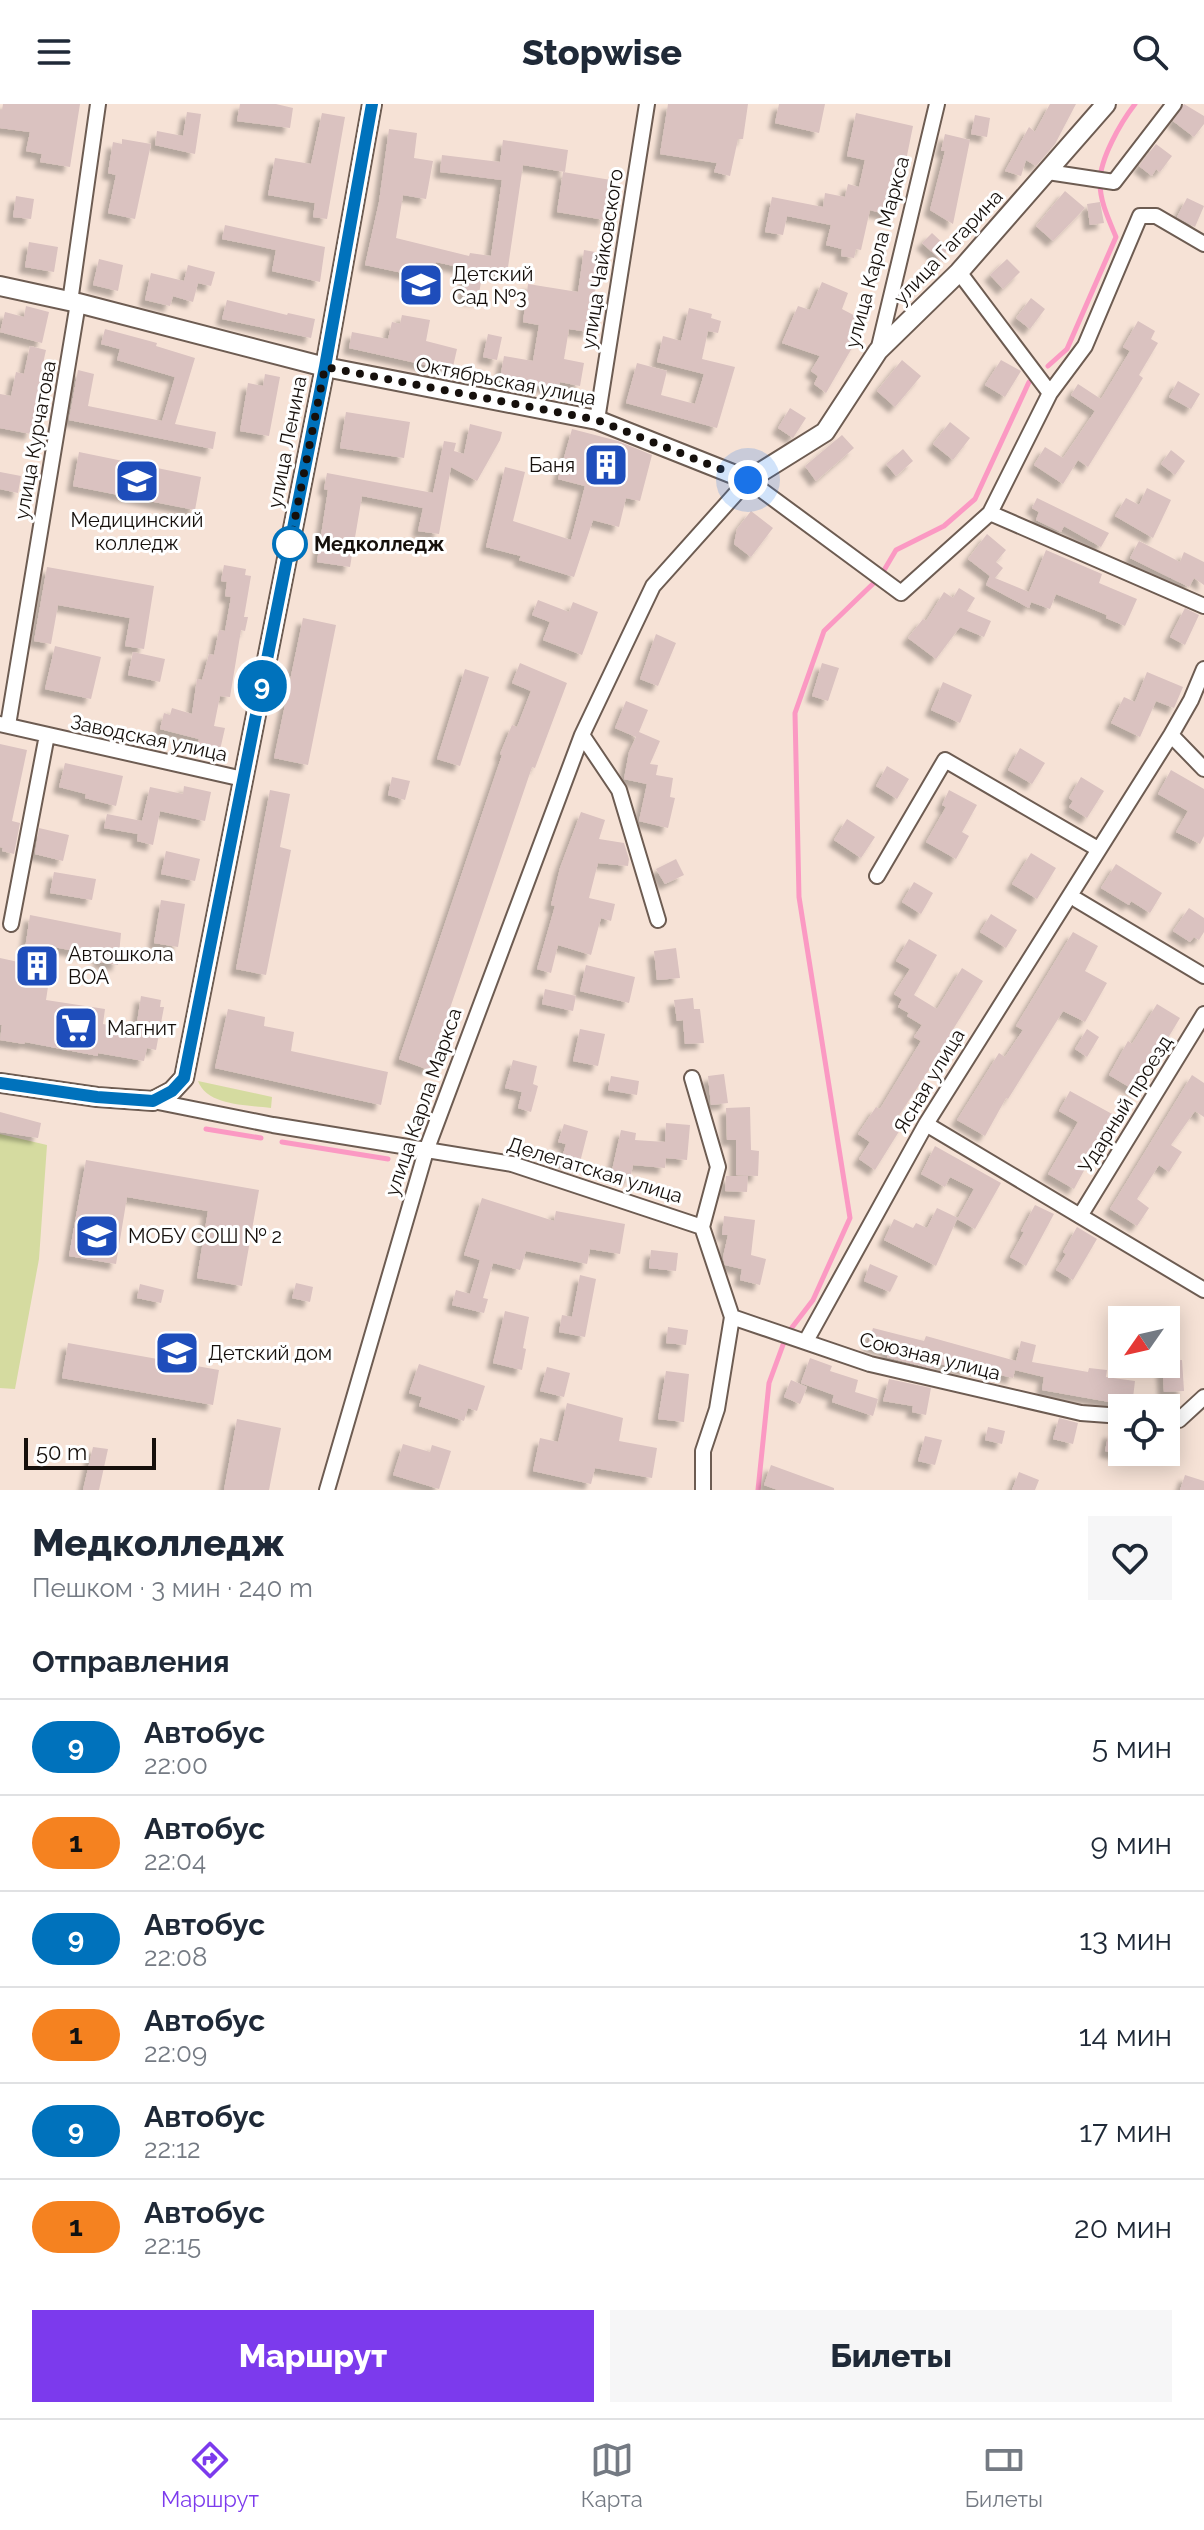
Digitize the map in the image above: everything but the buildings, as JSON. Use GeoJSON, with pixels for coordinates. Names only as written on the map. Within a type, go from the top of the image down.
{"type":"FeatureCollection","features":[{"type":"Feature","properties":{"kind":"street","name":"улица Курчатова"},"geometry":{"type":"LineString","coordinates":[[4,724],[74,302],[98,104]]}},
{"type":"Feature","properties":{"kind":"street","name":"улица Ленина"},"geometry":{"type":"LineString","coordinates":[[153,1101],[172,1091],[184,1078],[325,367],[372,104]]}},
{"type":"Feature","properties":{"kind":"street","name":"улица Чайковского"},"geometry":{"type":"LineString","coordinates":[[597,420],[647,104]]}},
{"type":"Feature","properties":{"kind":"street","name":"улица Гагарина"},"geometry":{"type":"LineString","coordinates":[[878,351],[959,272],[1106,104]]}},
{"type":"Feature","properties":{"kind":"street"},"geometry":{"type":"LineString","coordinates":[[1048,172],[1114,182],[1174,104]]}},
{"type":"Feature","properties":{"kind":"street","name":"улица Карла Маркса"},"geometry":{"type":"LineString","coordinates":[[327,1490],[426,1151],[582,735],[653,586],[748,480],[825,432],[878,351],[934,105]]}},
{"type":"Feature","properties":{"kind":"street"},"geometry":{"type":"LineString","coordinates":[[1204,244],[1156,216],[1140,216],[1085,346],[1050,393],[990,513],[1204,606]]}},
{"type":"Feature","properties":{"kind":"street"},"geometry":{"type":"LineString","coordinates":[[959,272],[1050,393]]}},
{"type":"Feature","properties":{"kind":"street","name":"Октябрьская улица"},"geometry":{"type":"LineString","coordinates":[[0,286],[325,367],[597,420],[748,480],[901,593],[990,513]]}},
{"type":"Feature","properties":{"kind":"street","name":"Ясная улица"},"geometry":{"type":"LineString","coordinates":[[806,1341],[926,1124],[1171,735],[1204,669]]}},
{"type":"Feature","properties":{"kind":"street","name":"Заводская улица"},"geometry":{"type":"LineString","coordinates":[[4,724],[243,779]]}},
{"type":"Feature","properties":{"kind":"street","name":"Заводская улица"},"geometry":{"type":"LineString","coordinates":[[11,924],[47,735]]}},
{"type":"Feature","properties":{"kind":"street"},"geometry":{"type":"LineString","coordinates":[[582,735],[619,790],[658,920]]}},
{"type":"Feature","properties":{"kind":"street"},"geometry":{"type":"LineString","coordinates":[[1171,735],[1204,769]]}},
{"type":"Feature","properties":{"kind":"street"},"geometry":{"type":"LineString","coordinates":[[877,876],[945,760],[1098,849]]}},
{"type":"Feature","properties":{"kind":"street"},"geometry":{"type":"LineString","coordinates":[[1077,900],[1204,976]]}},
{"type":"Feature","properties":{"kind":"street","name":"Ударный проезд"},"geometry":{"type":"LineString","coordinates":[[1080,1216],[1204,1014]]}},
{"type":"Feature","properties":{"kind":"street"},"geometry":{"type":"LineString","coordinates":[[692,1078],[718,1167],[702,1227],[732,1317],[717,1409],[703,1451],[703,1490]]}},
{"type":"Feature","properties":{"kind":"street","name":"Делегатская улица"},"geometry":{"type":"LineString","coordinates":[[0,1083],[97,1097],[153,1101],[512,1164],[702,1227]]}},
{"type":"Feature","properties":{"kind":"street"},"geometry":{"type":"LineString","coordinates":[[926,1124],[1204,1290]]}},
{"type":"Feature","properties":{"kind":"street","name":"Союзная улица"},"geometry":{"type":"LineString","coordinates":[[732,1317],[870,1364],[1081,1413],[1108,1415]]}},
{"type":"Feature","properties":{"kind":"street"},"geometry":{"type":"LineString","coordinates":[[1180,1419],[1204,1397]]}},
{"type":"Feature","properties":{"kind":"green space"},"geometry":{"type":"Polygon","coordinates":[[[198,1081],[272,1097],[271,1108],[219,1100],[203,1089],[198,1081]]]}},
{"type":"Feature","properties":{"kind":"green space"},"geometry":{"type":"Polygon","coordinates":[[[0,1134],[47,1145],[39,1259],[15,1389],[0,1388],[0,1134]]]}},
{"type":"Feature","properties":{"kind":"waterway"},"geometry":{"type":"LineString","coordinates":[[1048,366],[1067,349],[1116,237],[1105,211],[1101,174],[1112,142],[1135,104]]}},
{"type":"Feature","properties":{"kind":"waterway"},"geometry":{"type":"LineString","coordinates":[[758,1490],[769,1383],[787,1334],[813,1300],[850,1218],[799,897],[795,713],[824,631],[880,577],[896,550],[944,526],[975,499],[1029,382]]}},
{"type":"Feature","properties":{"kind":"waterway"},"geometry":{"type":"LineString","coordinates":[[206,1129],[261,1138]]}},
{"type":"Feature","properties":{"kind":"waterway"},"geometry":{"type":"LineString","coordinates":[[282,1142],[388,1159]]}},
{"type":"Feature","properties":{"kind":"bus line","name":"9"},"geometry":{"type":"LineString","coordinates":[[0,1083],[97,1097],[153,1101],[172,1091],[184,1078],[325,367],[372,104]]}},
{"type":"Feature","properties":{"kind":"place","name":"Детский Сад №3"},"geometry":{"type":"Point","coordinates":[421,285]}},
{"type":"Feature","properties":{"kind":"place","name":"Баня"},"geometry":{"type":"Point","coordinates":[606,465]}},
{"type":"Feature","properties":{"kind":"place","name":"Медицинский колледж"},"geometry":{"type":"Point","coordinates":[137,481]}},
{"type":"Feature","properties":{"kind":"place","name":"Медколледж"},"geometry":{"type":"Point","coordinates":[290,544]}},
{"type":"Feature","properties":{"kind":"place","name":"Автошкола ВОА"},"geometry":{"type":"Point","coordinates":[37,966]}},
{"type":"Feature","properties":{"kind":"place","name":"Магнит"},"geometry":{"type":"Point","coordinates":[76,1028]}},
{"type":"Feature","properties":{"kind":"place","name":"МОБУ СОШ № 2"},"geometry":{"type":"Point","coordinates":[97,1236]}},
{"type":"Feature","properties":{"kind":"place","name":"Детский дом"},"geometry":{"type":"Point","coordinates":[177,1353]}},
{"type":"Feature","properties":{"kind":"route"},"geometry":{"type":"LineString","coordinates":[[290,544],[325,367],[597,420],[748,480]]}}]}
